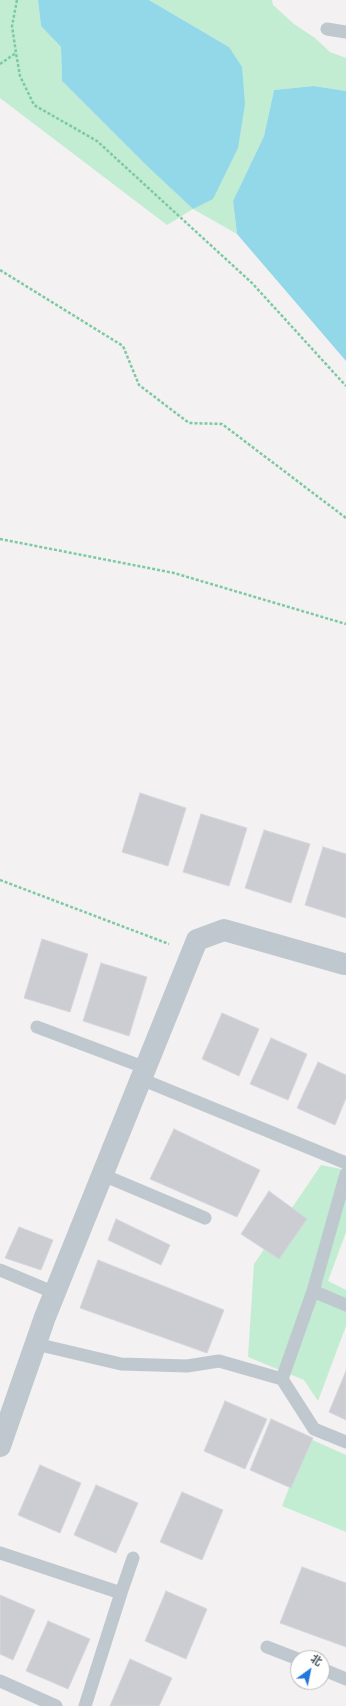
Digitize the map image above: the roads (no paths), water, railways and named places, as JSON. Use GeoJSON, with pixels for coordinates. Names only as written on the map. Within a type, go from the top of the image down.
{"type":"FeatureCollection","features":[{"type":"Feature","properties":{"kind":"street"},"geometry":{"type":"LineString","coordinates":[[0,1446],[55,1293],[197,940],[224,930],[344,964]]}},
{"type":"Feature","properties":{"kind":"lane"},"geometry":{"type":"LineString","coordinates":[[327,29],[346,32]]}},
{"type":"Feature","properties":{"kind":"lane"},"geometry":{"type":"LineString","coordinates":[[37,1027],[346,1163]]}},
{"type":"Feature","properties":{"kind":"lane"},"geometry":{"type":"LineString","coordinates":[[282,1378],[313,1291],[346,1174]]}},
{"type":"Feature","properties":{"kind":"lane"},"geometry":{"type":"LineString","coordinates":[[103,1175],[205,1218]]}},
{"type":"Feature","properties":{"kind":"lane"},"geometry":{"type":"LineString","coordinates":[[0,1270],[55,1293]]}},
{"type":"Feature","properties":{"kind":"lane"},"geometry":{"type":"LineString","coordinates":[[313,1291],[346,1305]]}},
{"type":"Feature","properties":{"kind":"lane"},"geometry":{"type":"LineString","coordinates":[[36,1344],[121,1364],[187,1366],[219,1361],[282,1378],[314,1429],[346,1442]]}},
{"type":"Feature","properties":{"kind":"lane"},"geometry":{"type":"LineString","coordinates":[[0,1553],[121,1593]]}},
{"type":"Feature","properties":{"kind":"lane"},"geometry":{"type":"LineString","coordinates":[[85,1706],[133,1558]]}},
{"type":"Feature","properties":{"kind":"lane"},"geometry":{"type":"LineString","coordinates":[[267,1647],[290,1656]]}},
{"type":"Feature","properties":{"kind":"lane"},"geometry":{"type":"LineString","coordinates":[[330,1672],[346,1679]]}},
{"type":"Feature","properties":{"kind":"lane"},"geometry":{"type":"LineString","coordinates":[[0,1681],[56,1706]]}},
{"type":"Feature","properties":{"kind":"water"},"geometry":{"type":"Polygon","coordinates":[[[38,0],[149,0],[229,47],[242,67],[245,104],[238,148],[213,199],[193,209],[147,166],[62,81],[61,47],[41,26],[38,0]]]}},
{"type":"Feature","properties":{"kind":"water"},"geometry":{"type":"Polygon","coordinates":[[[314,86],[346,91],[346,361],[237,234],[233,201],[264,136],[274,90],[314,86]]]}}]}
